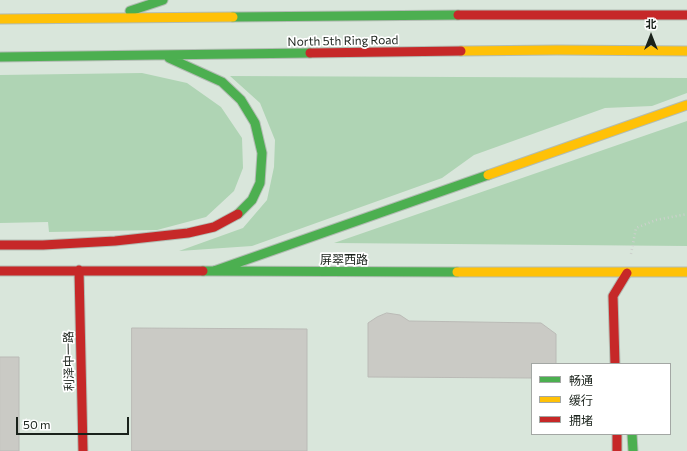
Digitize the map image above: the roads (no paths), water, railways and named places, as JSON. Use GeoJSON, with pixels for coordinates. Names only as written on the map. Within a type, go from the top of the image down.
{"type":"FeatureCollection","features":[{"type":"Feature","properties":{"kind":"main road"},"geometry":{"type":"LineString","coordinates":[[111,17],[163,0]]}},
{"type":"Feature","properties":{"kind":"main road","name":"North 5th Ring Road"},"geometry":{"type":"LineString","coordinates":[[0,19],[544,14],[687,16]]}},
{"type":"Feature","properties":{"kind":"main road","name":"North 5th Ring Road"},"geometry":{"type":"LineString","coordinates":[[0,57],[557,50],[687,51]]}},
{"type":"Feature","properties":{"kind":"main road"},"geometry":{"type":"LineString","coordinates":[[0,245],[43,245],[115,241],[188,233],[214,227],[238,214],[252,200],[260,182],[262,153],[255,122],[240,100],[222,82],[163,56]]}},
{"type":"Feature","properties":{"kind":"main road"},"geometry":{"type":"LineString","coordinates":[[214,271],[687,105]]}},
{"type":"Feature","properties":{"kind":"main road","name":"利泽中一路"},"geometry":{"type":"LineString","coordinates":[[79,270],[83,451]]}},
{"type":"Feature","properties":{"kind":"main road","name":"屏翠西路"},"geometry":{"type":"LineString","coordinates":[[0,271],[687,272]]}},
{"type":"Feature","properties":{"kind":"main road"},"geometry":{"type":"LineString","coordinates":[[627,273],[628,288]]}},
{"type":"Feature","properties":{"kind":"main road"},"geometry":{"type":"LineString","coordinates":[[615,363],[613,296],[627,273]]}},
{"type":"Feature","properties":{"kind":"main road"},"geometry":{"type":"LineString","coordinates":[[617,435],[617,451]]}},
{"type":"Feature","properties":{"kind":"main road"},"geometry":{"type":"LineString","coordinates":[[632,435],[632,451]]}}]}
